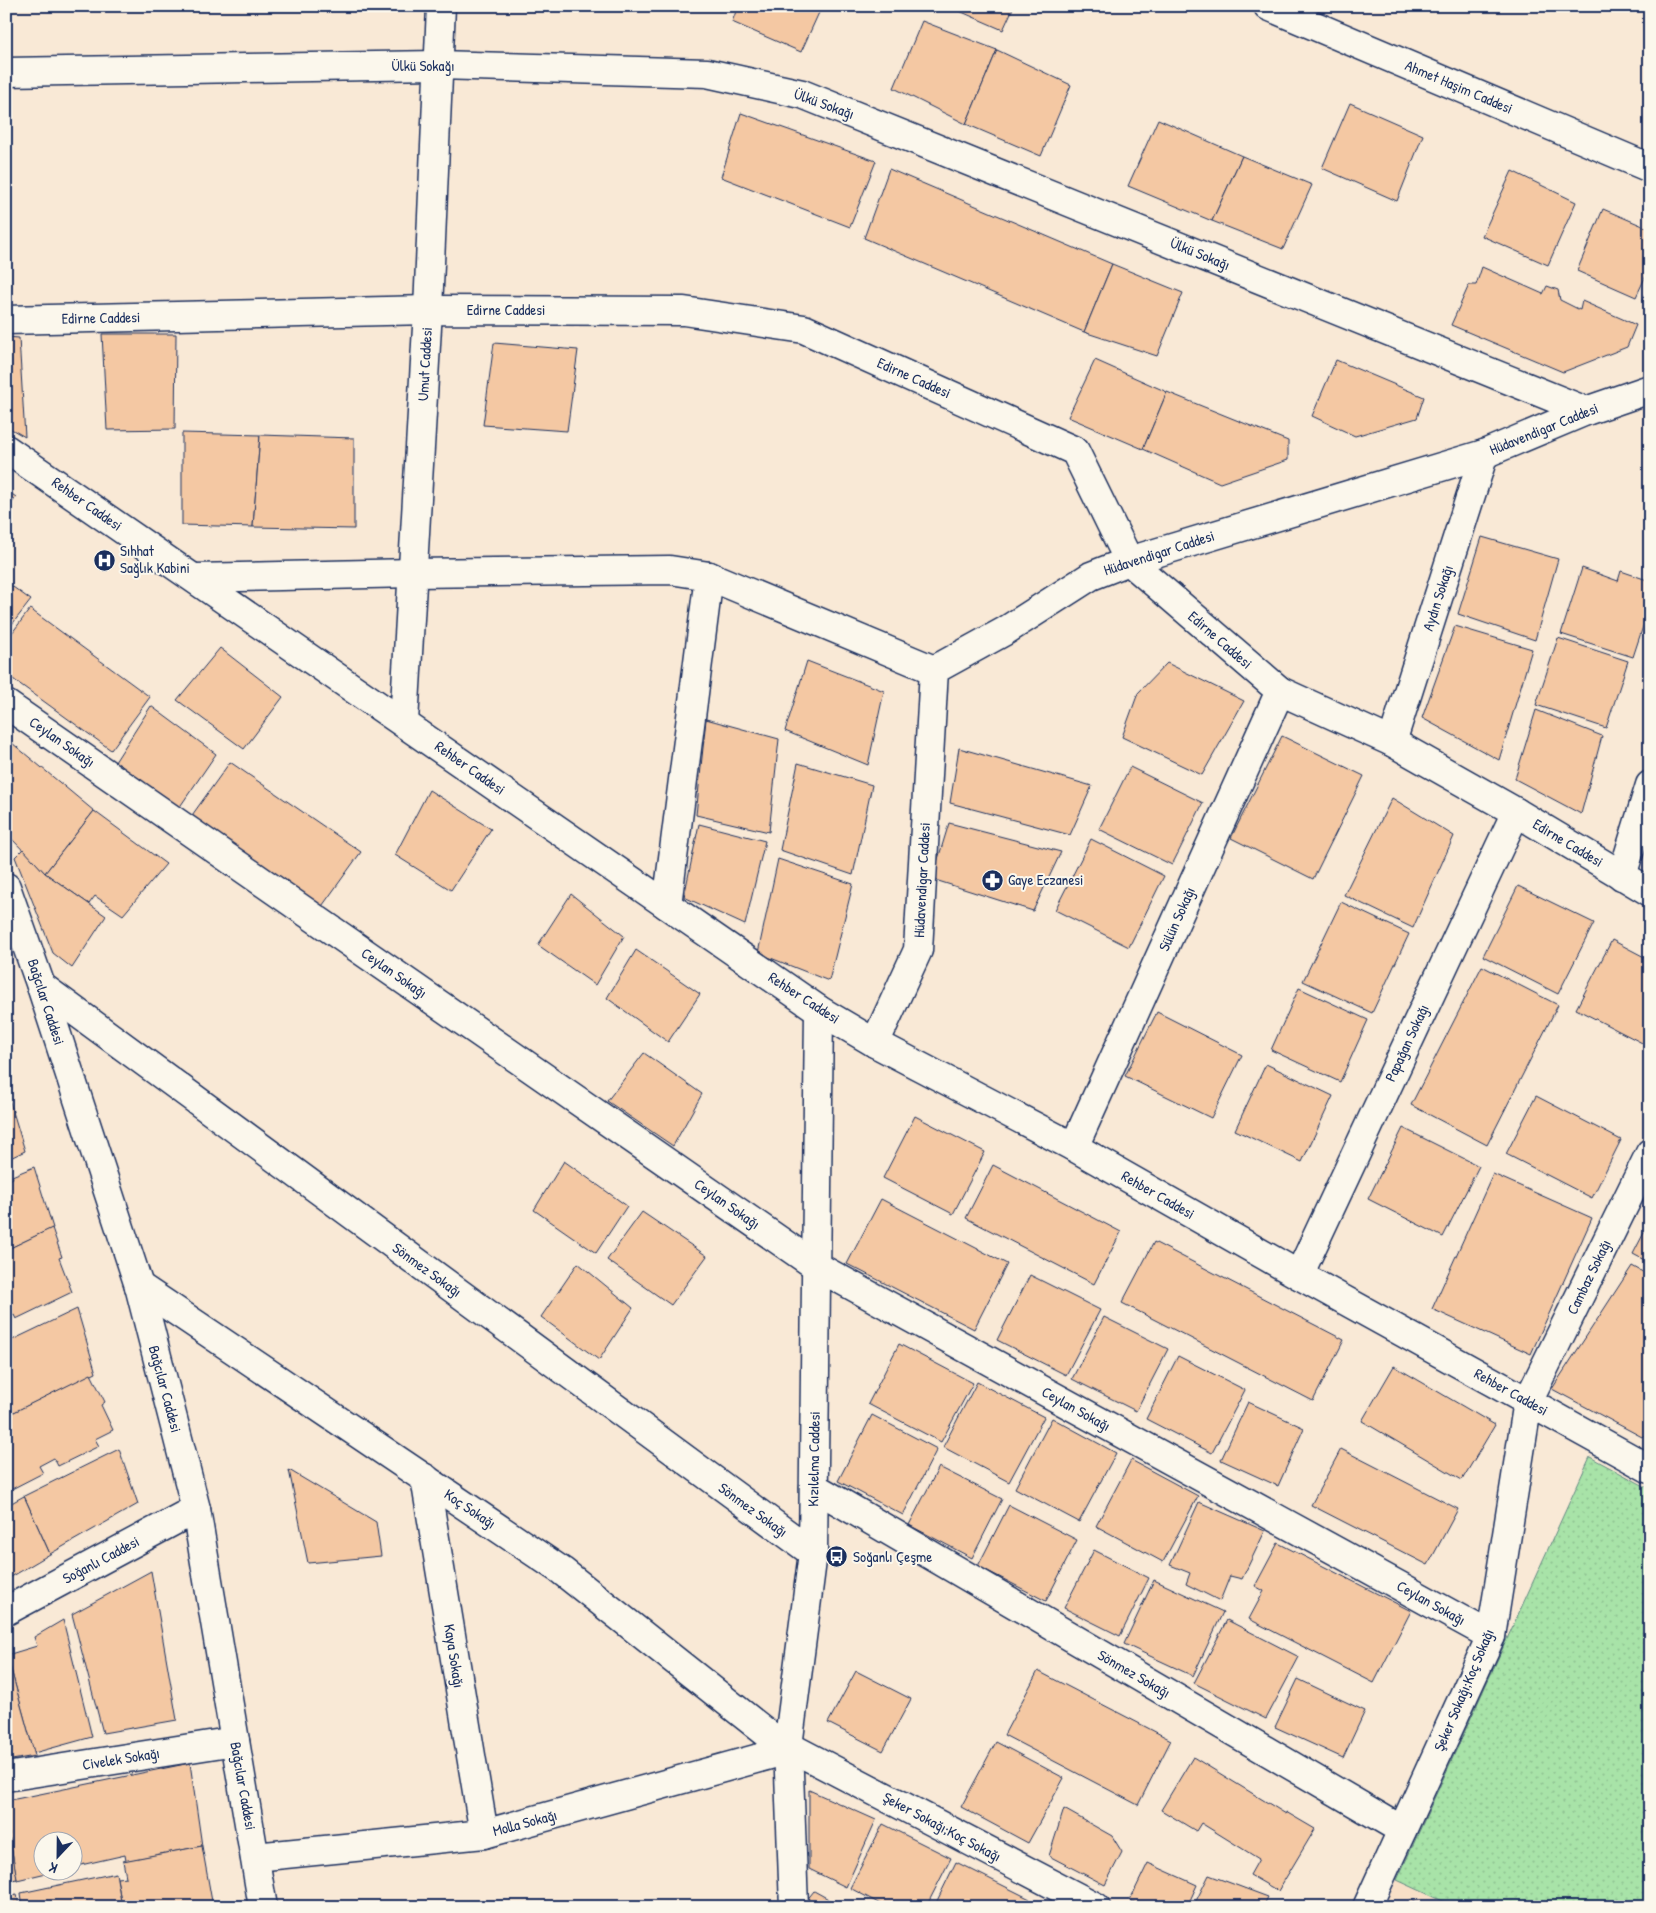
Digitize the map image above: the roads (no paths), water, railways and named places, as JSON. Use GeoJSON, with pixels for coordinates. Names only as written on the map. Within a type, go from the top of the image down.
{"type":"FeatureCollection","features":[{"type":"Feature","properties":{"kind":"street","name":"Umut Caddesi"},"geometry":{"type":"LineString","coordinates":[[404,722],[428,310],[441,6]]}},
{"type":"Feature","properties":{"kind":"street","name":"Ahmet Haşim Caddesi"},"geometry":{"type":"LineString","coordinates":[[1268,6],[1650,168]]}},
{"type":"Feature","properties":{"kind":"street","name":"Ülkü Sokağı"},"geometry":{"type":"LineString","coordinates":[[6,72],[438,66],[708,73],[802,94],[1586,411]]}},
{"type":"Feature","properties":{"kind":"street","name":"Edirne Caddesi"},"geometry":{"type":"LineString","coordinates":[[6,320],[428,310],[684,310],[804,329],[1075,451],[1129,561],[1280,691],[1392,742],[1516,812],[1650,892]]}},
{"type":"Feature","properties":{"kind":"street","name":"Hüdavendigar Caddesi"},"geometry":{"type":"LineString","coordinates":[[874,1043],[918,950],[934,670],[1005,631],[1091,576],[1129,561],[1484,454],[1586,411],[1650,389]]}},
{"type":"Feature","properties":{"kind":"street","name":"Rehber Caddesi"},"geometry":{"type":"LineString","coordinates":[[6,449],[819,1010],[874,1043],[1074,1147],[1299,1275],[1650,1469]]}},
{"type":"Feature","properties":{"kind":"street","name":"Aydın Sokağı"},"geometry":{"type":"LineString","coordinates":[[1392,742],[1484,454]]}},
{"type":"Feature","properties":{"kind":"street"},"geometry":{"type":"LineString","coordinates":[[195,578],[670,570],[709,576],[934,670]]}},
{"type":"Feature","properties":{"kind":"street"},"geometry":{"type":"LineString","coordinates":[[667,905],[709,576]]}},
{"type":"Feature","properties":{"kind":"street","name":"Sülün Sokağı"},"geometry":{"type":"LineString","coordinates":[[1074,1147],[1280,691]]}},
{"type":"Feature","properties":{"kind":"street","name":"Ceylan Sokağı"},"geometry":{"type":"LineString","coordinates":[[6,704],[816,1266],[1491,1636]]}},
{"type":"Feature","properties":{"kind":"street"},"geometry":{"type":"LineString","coordinates":[[1622,876],[1650,785]]}},
{"type":"Feature","properties":{"kind":"street","name":"Papağan Sokağı"},"geometry":{"type":"LineString","coordinates":[[1299,1275],[1516,812]]}},
{"type":"Feature","properties":{"kind":"street","name":"Bağcılar Caddesi"},"geometry":{"type":"LineString","coordinates":[[6,887],[41,986],[138,1286],[196,1510],[263,1907]]}},
{"type":"Feature","properties":{"kind":"street","name":"Sönmez Sokağı"},"geometry":{"type":"LineString","coordinates":[[41,986],[813,1553]]}},
{"type":"Feature","properties":{"kind":"street","name":"Kızılelma Caddesi"},"geometry":{"type":"LineString","coordinates":[[794,1907],[788,1748],[813,1553],[819,1010]]}},
{"type":"Feature","properties":{"kind":"street","name":"Cambaz Sokağı"},"geometry":{"type":"LineString","coordinates":[[1528,1401],[1650,1153]]}},
{"type":"Feature","properties":{"kind":"street","name":"Koç Sokağı"},"geometry":{"type":"LineString","coordinates":[[138,1286],[562,1571],[788,1748]]}},
{"type":"Feature","properties":{"kind":"street","name":"Şeker Sokağı;Koç Sokağı"},"geometry":{"type":"LineString","coordinates":[[1367,1907],[1491,1636],[1528,1401]]}},
{"type":"Feature","properties":{"kind":"street","name":"Kaya Sokağı"},"geometry":{"type":"LineString","coordinates":[[425,1478],[484,1834]]}},
{"type":"Feature","properties":{"kind":"street","name":"Sönmez Sokağı"},"geometry":{"type":"LineString","coordinates":[[814,1488],[1402,1830]]}},
{"type":"Feature","properties":{"kind":"street","name":"Soğanlı Caddesi"},"geometry":{"type":"LineString","coordinates":[[6,1611],[196,1510]]}},
{"type":"Feature","properties":{"kind":"street","name":"Civelek Sokağı"},"geometry":{"type":"LineString","coordinates":[[6,1777],[235,1741]]}},
{"type":"Feature","properties":{"kind":"street","name":"Şeker Sokağı;Koç Sokağı"},"geometry":{"type":"LineString","coordinates":[[788,1748],[1096,1907]]}},
{"type":"Feature","properties":{"kind":"street","name":"Molla Sokağı"},"geometry":{"type":"LineString","coordinates":[[255,1857],[484,1834],[788,1748]]}},
{"type":"Feature","properties":{"kind":"place","name":"Sıhhat Sağlık Kabini"},"geometry":{"type":"Point","coordinates":[104,560]}},
{"type":"Feature","properties":{"kind":"place","name":"Gaye Eczanesi"},"geometry":{"type":"Point","coordinates":[992,880]}},
{"type":"Feature","properties":{"kind":"place","name":"Soğanlı Çeşme"},"geometry":{"type":"Point","coordinates":[837,1557]}}]}
